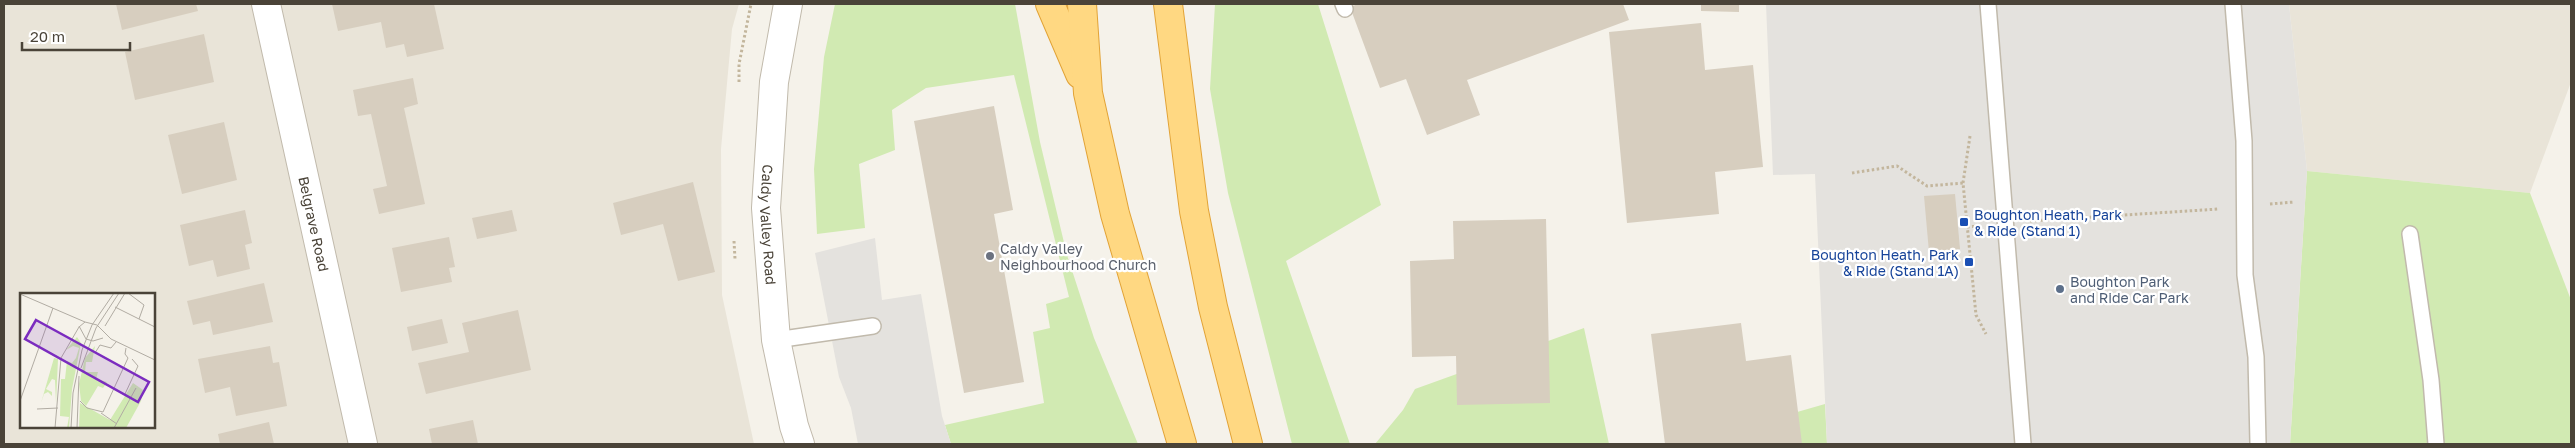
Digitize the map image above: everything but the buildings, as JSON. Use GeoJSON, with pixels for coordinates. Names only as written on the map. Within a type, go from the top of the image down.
{"type":"FeatureCollection","features":[{"type":"Feature","properties":{"kind":"highway"},"geometry":{"type":"LineString","coordinates":[[1050,4],[1088,93]]}},
{"type":"Feature","properties":{"kind":"highway"},"geometry":{"type":"LineString","coordinates":[[1082,4],[1088,93],[1115,214],[1182,444]]}},
{"type":"Feature","properties":{"kind":"highway"},"geometry":{"type":"LineString","coordinates":[[1168,4],[1194,211],[1213,307],[1248,444]]}},
{"type":"Feature","properties":{"kind":"highway"},"geometry":{"type":"LineString","coordinates":[[1174,51],[1183,4]]}},
{"type":"Feature","properties":{"kind":"street","name":"Belgrave Road"},"geometry":{"type":"LineString","coordinates":[[266,4],[363,444]]}},
{"type":"Feature","properties":{"kind":"street","name":"Caldy Valley Road"},"geometry":{"type":"LineString","coordinates":[[788,4],[774,82],[766,208],[776,340],[794,426],[800,444]]}},
{"type":"Feature","properties":{"kind":"lane"},"geometry":{"type":"LineString","coordinates":[[1988,4],[2023,444]]}},
{"type":"Feature","properties":{"kind":"lane"},"geometry":{"type":"LineString","coordinates":[[2233,4],[2244,141],[2245,275],[2256,357],[2258,442]]}},
{"type":"Feature","properties":{"kind":"lane"},"geometry":{"type":"LineString","coordinates":[[2410,234],[2431,380],[2436,444]]}},
{"type":"Feature","properties":{"kind":"lane"},"geometry":{"type":"LineString","coordinates":[[776,340],[873,326]]}},
{"type":"Feature","properties":{"kind":"path"},"geometry":{"type":"LineString","coordinates":[[1852,173],[1897,166],[1927,186],[1963,183]]}},
{"type":"Feature","properties":{"kind":"path"},"geometry":{"type":"LineString","coordinates":[[1967,227],[2294,202]]}},
{"type":"Feature","properties":{"kind":"shaded area"},"geometry":{"type":"Polygon","coordinates":[[[4,4],[739,4],[732,29],[721,149],[722,295],[754,444],[4,444],[4,4]]]}},
{"type":"Feature","properties":{"kind":"shaded area","name":"Boughton Park and Ride Car Park"},"geometry":{"type":"Polygon","coordinates":[[[1766,4],[2289,4],[2307,171],[2290,444],[1827,444],[1815,174],[1773,175],[1766,4]]]}},
{"type":"Feature","properties":{"kind":"shaded area"},"geometry":{"type":"Polygon","coordinates":[[[2289,4],[2571,4],[2571,82],[2530,193],[2307,171],[2289,4]]]}},
{"type":"Feature","properties":{"kind":"shaded area"},"geometry":{"type":"Polygon","coordinates":[[[875,238],[882,300],[921,294],[942,416],[951,444],[858,444],[851,408],[839,377],[815,253],[875,238]]]}},
{"type":"Feature","properties":{"kind":"green space"},"geometry":{"type":"Polygon","coordinates":[[[835,4],[1015,4],[1040,142],[1067,255],[1094,338],[1138,444],[951,444],[945,425],[1044,403],[1033,332],[1050,328],[1046,304],[1069,297],[1014,75],[926,88],[892,110],[895,150],[859,164],[865,228],[817,234],[814,169],[824,57],[835,4]]]}},
{"type":"Feature","properties":{"kind":"green space"},"geometry":{"type":"Polygon","coordinates":[[[1215,4],[1318,4],[1381,205],[1286,261],[1350,444],[1292,444],[1228,193],[1210,89],[1215,4]]]}},
{"type":"Feature","properties":{"kind":"green space"},"geometry":{"type":"Polygon","coordinates":[[[2307,171],[2530,193],[2571,300],[2571,444],[2290,444],[2307,171]]]}},
{"type":"Feature","properties":{"kind":"green space"},"geometry":{"type":"Polygon","coordinates":[[[1584,328],[1609,444],[1375,444],[1403,410],[1415,389],[1584,328]]]}},
{"type":"Feature","properties":{"kind":"green space"},"geometry":{"type":"Polygon","coordinates":[[[1825,404],[1827,444],[1685,444],[1825,404]]]}},
{"type":"Feature","properties":{"kind":"place","name":"Boughton Heath, Park & Ride (Stand 1)"},"geometry":{"type":"Point","coordinates":[1964,222]}},
{"type":"Feature","properties":{"kind":"place","name":"Caldy Valley Neighbourhood Church"},"geometry":{"type":"Point","coordinates":[990,256]}},
{"type":"Feature","properties":{"kind":"place","name":"Boughton Heath, Park & Ride (Stand 1A)"},"geometry":{"type":"Point","coordinates":[1969,262]}},
{"type":"Feature","properties":{"kind":"place","name":"Boughton Park and Ride Car Park"},"geometry":{"type":"Point","coordinates":[2060,289]}}]}
